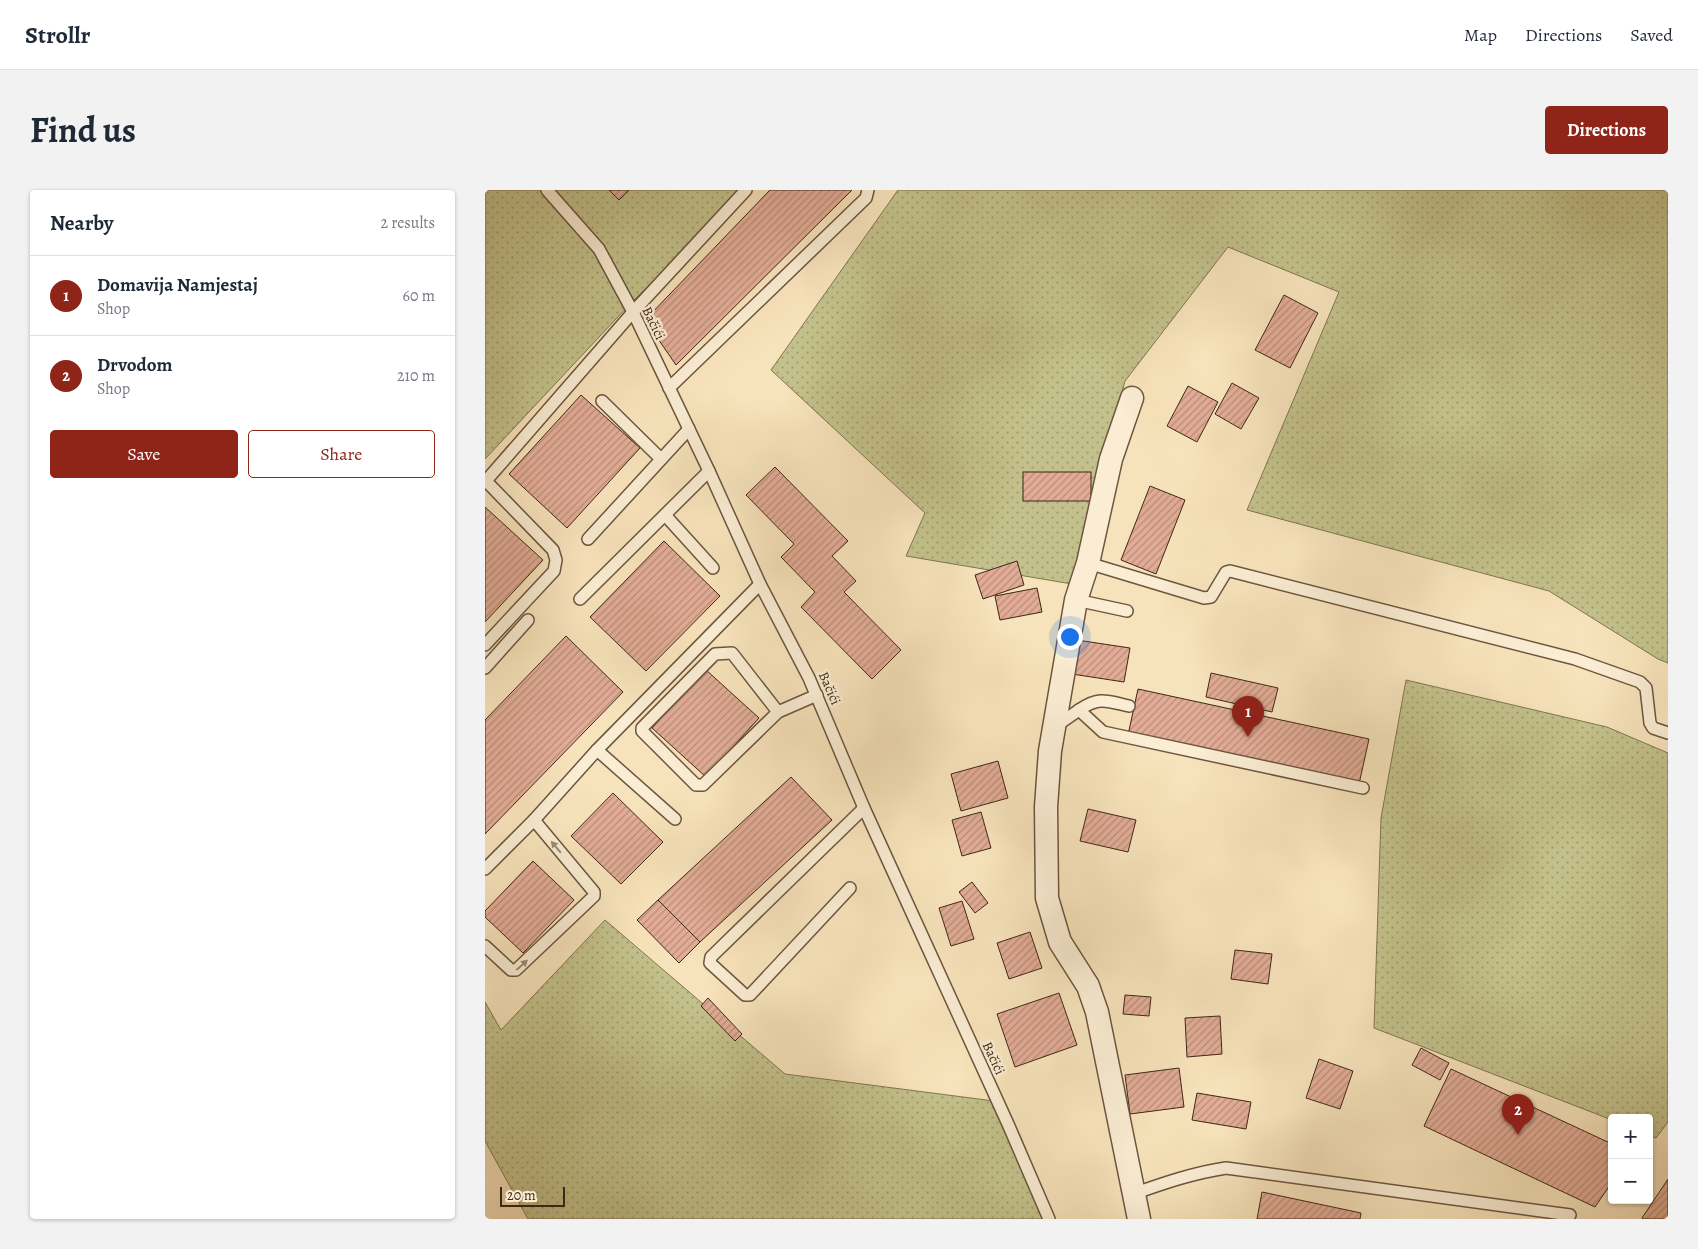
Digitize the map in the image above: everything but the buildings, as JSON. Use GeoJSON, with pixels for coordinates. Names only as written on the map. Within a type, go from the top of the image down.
{"type":"FeatureCollection","features":[{"type":"Feature","properties":{"kind":"street"},"geometry":{"type":"LineString","coordinates":[[1132,398],[1111,459],[1088,563],[1076,600],[1050,751],[1047,807],[1047,898],[1060,942],[1088,986],[1097,1012],[1139,1219]]}},
{"type":"Feature","properties":{"kind":"lane","name":"Bačići"},"geometry":{"type":"LineString","coordinates":[[547,190],[599,249],[633,312],[709,471],[760,584],[817,695],[864,808],[1008,1124],[1049,1219]]}},
{"type":"Feature","properties":{"kind":"lane"},"geometry":{"type":"LineString","coordinates":[[485,645],[554,571],[556,560],[553,550],[485,482],[633,312],[746,190]]}},
{"type":"Feature","properties":{"kind":"lane"},"geometry":{"type":"LineString","coordinates":[[669,388],[865,198],[867,190]]}},
{"type":"Feature","properties":{"kind":"lane"},"geometry":{"type":"LineString","coordinates":[[602,401],[661,459]]}},
{"type":"Feature","properties":{"kind":"lane"},"geometry":{"type":"LineString","coordinates":[[588,539],[689,429]]}},
{"type":"Feature","properties":{"kind":"lane"},"geometry":{"type":"LineString","coordinates":[[580,599],[709,471]]}},
{"type":"Feature","properties":{"kind":"lane"},"geometry":{"type":"LineString","coordinates":[[665,515],[713,568]]}},
{"type":"Feature","properties":{"kind":"lane"},"geometry":{"type":"LineString","coordinates":[[1088,563],[1204,598],[1211,597],[1226,572],[1230,571],[1575,658],[1640,682],[1646,688],[1650,723],[1653,728],[1668,733]]}},
{"type":"Feature","properties":{"kind":"lane"},"geometry":{"type":"LineString","coordinates":[[485,869],[534,820],[597,750],[760,584]]}},
{"type":"Feature","properties":{"kind":"lane"},"geometry":{"type":"LineString","coordinates":[[1076,600],[1127,611]]}},
{"type":"Feature","properties":{"kind":"lane"},"geometry":{"type":"LineString","coordinates":[[485,668],[528,620]]}},
{"type":"Feature","properties":{"kind":"lane"},"geometry":{"type":"LineString","coordinates":[[779,712],[732,653],[723,652],[715,654],[642,728],[642,731],[696,785],[703,785],[779,712],[817,695]]}},
{"type":"Feature","properties":{"kind":"lane"},"geometry":{"type":"LineString","coordinates":[[1055,726],[1091,702],[1106,701],[1129,706]]}},
{"type":"Feature","properties":{"kind":"lane"},"geometry":{"type":"LineString","coordinates":[[1079,710],[1103,732],[1363,788]]}},
{"type":"Feature","properties":{"kind":"lane"},"geometry":{"type":"LineString","coordinates":[[597,750],[675,819]]}},
{"type":"Feature","properties":{"kind":"lane"},"geometry":{"type":"LineString","coordinates":[[850,888],[750,995],[745,995],[710,963],[711,957],[864,808]]}},
{"type":"Feature","properties":{"kind":"lane"},"geometry":{"type":"LineString","coordinates":[[485,946],[511,970],[516,970],[594,896],[594,892],[534,820]]}},
{"type":"Feature","properties":{"kind":"lane"},"geometry":{"type":"LineString","coordinates":[[1133,1194],[1196,1173],[1226,1168],[1570,1215]]}},
{"type":"Feature","properties":{"kind":"shaded area"},"geometry":{"type":"Polygon","coordinates":[[[485,190],[745,190],[629,305],[485,459],[485,190]]]}},
{"type":"Feature","properties":{"kind":"shaded area"},"geometry":{"type":"Polygon","coordinates":[[[898,190],[1668,190],[1668,663],[1658,659],[1549,591],[1247,510],[1339,292],[1228,247],[1125,381],[1100,472],[1078,585],[906,556],[925,513],[771,370],[898,190]]]}},
{"type":"Feature","properties":{"kind":"shaded area"},"geometry":{"type":"Polygon","coordinates":[[[1406,680],[1607,727],[1668,753],[1668,1122],[1656,1138],[1653,1137],[1653,1114],[1608,1114],[1608,1118],[1374,1028],[1381,818],[1406,680]]]}},
{"type":"Feature","properties":{"kind":"shaded area"},"geometry":{"type":"Polygon","coordinates":[[[605,920],[785,1074],[994,1101],[1044,1219],[528,1219],[485,1141],[485,1002],[501,1030],[605,920]]]}},
{"type":"Feature","properties":{"kind":"place","name":"Domavija Namjestaj"},"geometry":{"type":"Point","coordinates":[1248,737]}},
{"type":"Feature","properties":{"kind":"place","name":"Drvodom"},"geometry":{"type":"Point","coordinates":[1518,1135]}}]}
